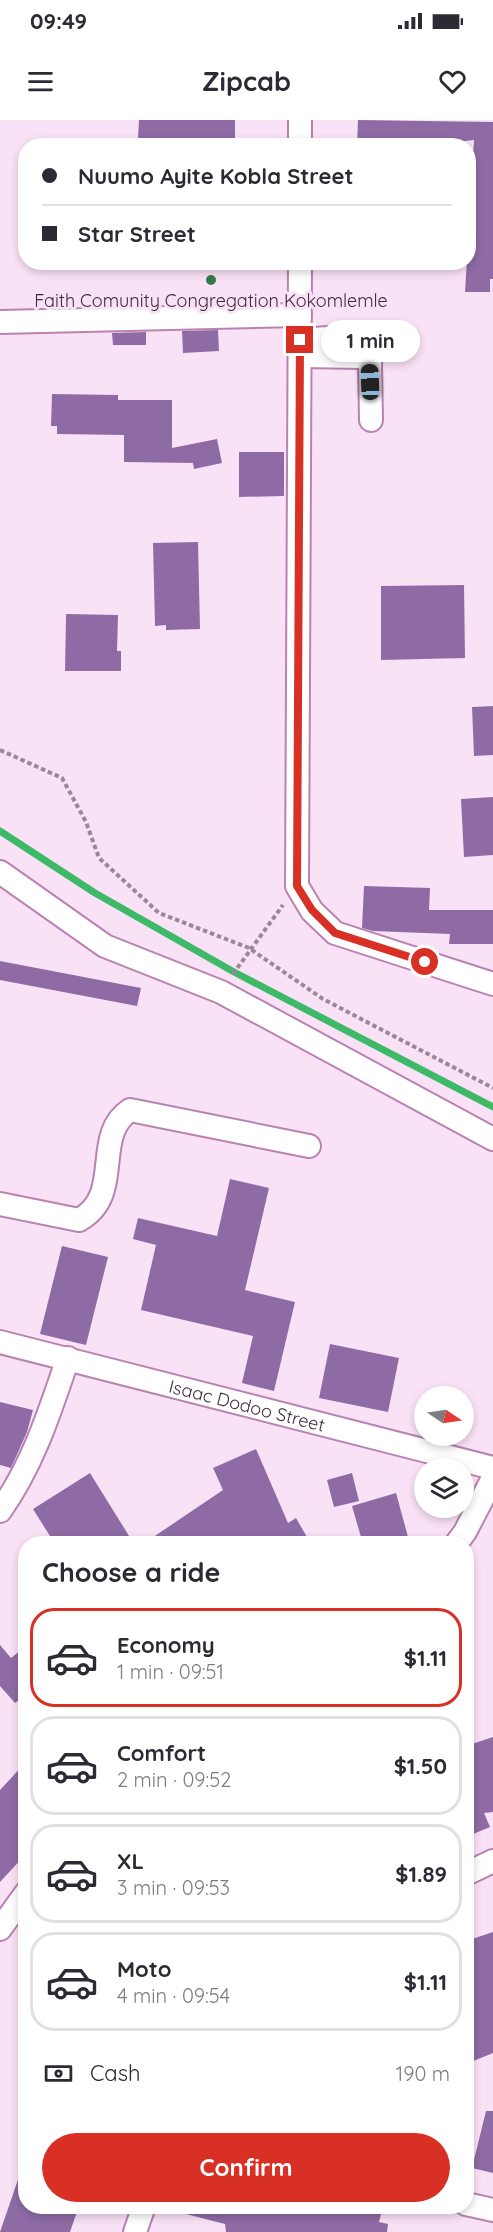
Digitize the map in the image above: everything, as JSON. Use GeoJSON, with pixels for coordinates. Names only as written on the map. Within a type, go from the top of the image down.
{"type":"FeatureCollection","features":[{"type":"Feature","properties":{"kind":"street"},"geometry":{"type":"LineString","coordinates":[[300,120],[300,138]]}},
{"type":"Feature","properties":{"kind":"street"},"geometry":{"type":"LineString","coordinates":[[300,270],[297,886],[312,910],[335,933],[493,984]]}},
{"type":"Feature","properties":{"kind":"street"},"geometry":{"type":"LineString","coordinates":[[0,322],[300,315]]}},
{"type":"Feature","properties":{"kind":"street"},"geometry":{"type":"LineString","coordinates":[[300,348],[370,334]]}},
{"type":"Feature","properties":{"kind":"street"},"geometry":{"type":"LineString","coordinates":[[300,348],[364,357],[369,363],[371,420]]}},
{"type":"Feature","properties":{"kind":"street"},"geometry":{"type":"LineString","coordinates":[[0,872],[105,946],[221,992],[493,1139]]}},
{"type":"Feature","properties":{"kind":"street"},"geometry":{"type":"LineString","coordinates":[[0,1204],[79,1220],[94,1212],[102,1196],[114,1128],[119,1117],[130,1110],[309,1146]]}},
{"type":"Feature","properties":{"kind":"street","name":"Isaac Dodoo Street"},"geometry":{"type":"LineString","coordinates":[[0,1342],[493,1468]]}},
{"type":"Feature","properties":{"kind":"street"},"geometry":{"type":"LineString","coordinates":[[0,1511],[12,1495],[42,1436],[68,1358]]}},
{"type":"Feature","properties":{"kind":"street"},"geometry":{"type":"LineString","coordinates":[[462,1536],[493,1478]]}},
{"type":"Feature","properties":{"kind":"street"},"geometry":{"type":"LineString","coordinates":[[474,1870],[493,1861]]}},
{"type":"Feature","properties":{"kind":"street"},"geometry":{"type":"LineString","coordinates":[[0,1929],[18,1904]]}},
{"type":"Feature","properties":{"kind":"street"},"geometry":{"type":"LineString","coordinates":[[474,2206],[493,2210]]}},
{"type":"Feature","properties":{"kind":"street"},"geometry":{"type":"LineString","coordinates":[[135,2232],[141,2214]]}},
{"type":"Feature","properties":{"kind":"path"},"geometry":{"type":"LineString","coordinates":[[0,750],[62,778],[86,822],[99,858],[159,913],[249,948],[323,999],[493,1088]]}},
{"type":"Feature","properties":{"kind":"path"},"geometry":{"type":"LineString","coordinates":[[243,958],[297,886]]}},
{"type":"Feature","properties":{"kind":"building"},"geometry":{"type":"Polygon","coordinates":[[[139,120],[235,120],[235,138],[138,138],[139,120]]]}},
{"type":"Feature","properties":{"kind":"building"},"geometry":{"type":"Polygon","coordinates":[[[358,120],[493,122],[493,279],[490,279],[490,292],[465,292],[466,270],[476,270],[476,138],[357,138],[358,120]]]}},
{"type":"Feature","properties":{"kind":"building"},"geometry":{"type":"Polygon","coordinates":[[[218,330],[219,351],[183,353],[182,331],[218,330]]]}},
{"type":"Feature","properties":{"kind":"building"},"geometry":{"type":"Polygon","coordinates":[[[146,332],[146,345],[113,345],[112,333],[146,332]]]}},
{"type":"Feature","properties":{"kind":"building"},"geometry":{"type":"Polygon","coordinates":[[[52,394],[118,395],[118,400],[172,400],[172,448],[217,439],[222,463],[194,469],[193,463],[124,462],[124,435],[57,434],[57,426],[51,426],[52,394]]]}},
{"type":"Feature","properties":{"kind":"building"},"geometry":{"type":"Polygon","coordinates":[[[239,452],[284,452],[284,496],[239,497],[239,452]]]}},
{"type":"Feature","properties":{"kind":"building"},"geometry":{"type":"Polygon","coordinates":[[[198,542],[200,629],[166,630],[166,625],[155,626],[153,543],[198,542]]]}},
{"type":"Feature","properties":{"kind":"building"},"geometry":{"type":"Polygon","coordinates":[[[464,585],[465,658],[381,660],[381,586],[464,585]]]}},
{"type":"Feature","properties":{"kind":"building"},"geometry":{"type":"Polygon","coordinates":[[[66,614],[118,615],[117,651],[121,651],[121,671],[65,671],[66,614]]]}},
{"type":"Feature","properties":{"kind":"building"},"geometry":{"type":"Polygon","coordinates":[[[493,706],[493,755],[474,756],[472,707],[493,706]]]}},
{"type":"Feature","properties":{"kind":"building"},"geometry":{"type":"Polygon","coordinates":[[[493,797],[493,855],[464,857],[461,799],[493,797]]]}},
{"type":"Feature","properties":{"kind":"building"},"geometry":{"type":"Polygon","coordinates":[[[364,886],[430,888],[429,910],[493,910],[493,944],[449,944],[450,934],[373,931],[362,928],[364,886]]]}},
{"type":"Feature","properties":{"kind":"building"},"geometry":{"type":"Polygon","coordinates":[[[0,961],[141,988],[137,1006],[0,980],[0,961]]]}},
{"type":"Feature","properties":{"kind":"building"},"geometry":{"type":"Polygon","coordinates":[[[230,1179],[269,1188],[245,1290],[295,1302],[274,1391],[242,1383],[253,1336],[141,1310],[156,1245],[133,1239],[138,1218],[217,1236],[230,1179]]]}},
{"type":"Feature","properties":{"kind":"building"},"geometry":{"type":"Polygon","coordinates":[[[62,1246],[108,1257],[86,1345],[40,1334],[62,1246]]]}},
{"type":"Feature","properties":{"kind":"building"},"geometry":{"type":"Polygon","coordinates":[[[330,1344],[399,1358],[388,1412],[319,1398],[330,1344]]]}},
{"type":"Feature","properties":{"kind":"building"},"geometry":{"type":"Polygon","coordinates":[[[0,1402],[33,1410],[27,1432],[11,1468],[0,1465],[0,1402]]]}},
{"type":"Feature","properties":{"kind":"building"},"geometry":{"type":"Polygon","coordinates":[[[256,1449],[288,1523],[296,1518],[306,1536],[155,1536],[223,1490],[213,1468],[256,1449]]]}},
{"type":"Feature","properties":{"kind":"building"},"geometry":{"type":"Polygon","coordinates":[[[90,1473],[129,1536],[50,1536],[33,1509],[90,1473]]]}},
{"type":"Feature","properties":{"kind":"building"},"geometry":{"type":"Polygon","coordinates":[[[352,1473],[359,1501],[334,1507],[327,1480],[352,1473]]]}},
{"type":"Feature","properties":{"kind":"building"},"geometry":{"type":"Polygon","coordinates":[[[396,1493],[408,1536],[361,1536],[352,1506],[396,1493]]]}},
{"type":"Feature","properties":{"kind":"building"},"geometry":{"type":"Polygon","coordinates":[[[0,1645],[11,1658],[18,1652],[18,1701],[15,1703],[0,1686],[0,1645]]]}},
{"type":"Feature","properties":{"kind":"building"},"geometry":{"type":"Polygon","coordinates":[[[493,1737],[493,1812],[484,1813],[490,1827],[474,1834],[474,1743],[493,1737]]]}},
{"type":"Feature","properties":{"kind":"building"},"geometry":{"type":"Polygon","coordinates":[[[18,1771],[18,1863],[0,1882],[0,1790],[18,1771]]]}},
{"type":"Feature","properties":{"kind":"building"},"geometry":{"type":"Polygon","coordinates":[[[493,1932],[493,2053],[474,2061],[474,1938],[493,1932]]]}},
{"type":"Feature","properties":{"kind":"building"},"geometry":{"type":"Polygon","coordinates":[[[486,2111],[493,2111],[493,2173],[474,2168],[486,2111]]]}},
{"type":"Feature","properties":{"kind":"building"},"geometry":{"type":"Polygon","coordinates":[[[18,2180],[18,2214],[76,2214],[70,2232],[0,2232],[18,2180]]]}},
{"type":"Feature","properties":{"kind":"building"},"geometry":{"type":"Polygon","coordinates":[[[186,2214],[381,2214],[379,2222],[388,2224],[387,2232],[226,2232],[225,2224],[186,2214]]]}},
{"type":"Feature","properties":{"kind":"waterway"},"geometry":{"type":"LineString","coordinates":[[0,831],[95,893],[234,972],[493,1107]]}},
{"type":"Feature","properties":{"kind":"place","name":"Faith Comunity Congregation Kokomlemle"},"geometry":{"type":"Point","coordinates":[211,280]}},
{"type":"Feature","properties":{"kind":"route"},"geometry":{"type":"LineString","coordinates":[[300,340],[297,886],[312,910],[335,933],[425,962]]}}]}
